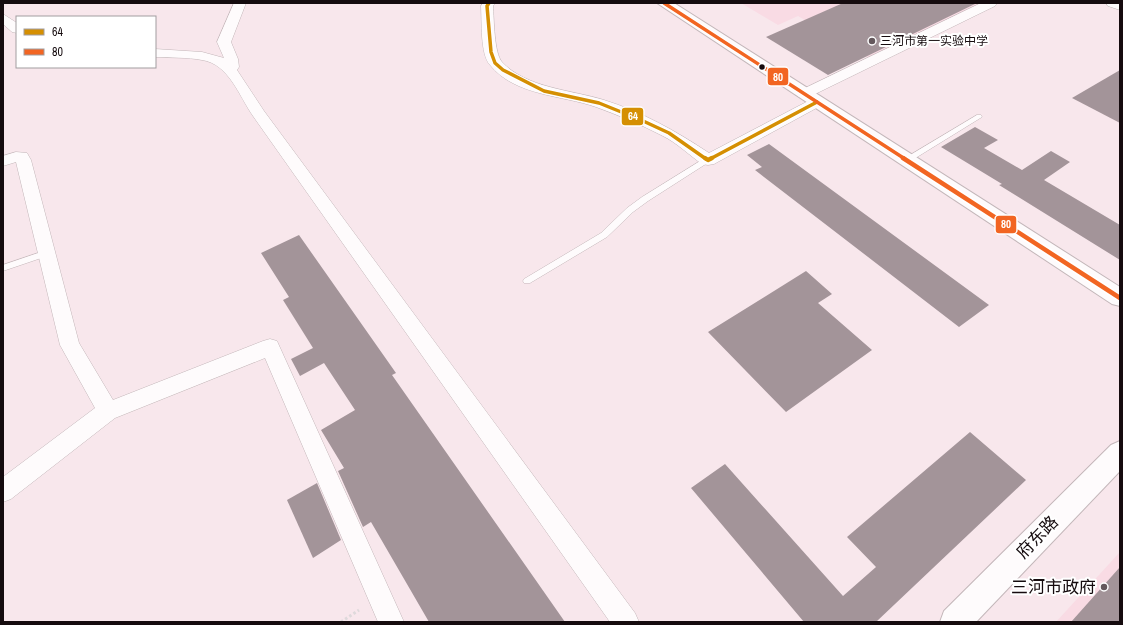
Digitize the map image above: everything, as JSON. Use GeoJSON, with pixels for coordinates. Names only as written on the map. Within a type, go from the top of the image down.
{"type":"FeatureCollection","features":[{"type":"Feature","properties":{"kind":"main road"},"geometry":{"type":"LineString","coordinates":[[664,3],[1120,298]]}},
{"type":"Feature","properties":{"kind":"main road","name":"府东路"},"geometry":{"type":"LineString","coordinates":[[955,622],[1120,453]]}},
{"type":"Feature","properties":{"kind":"street"},"geometry":{"type":"LineString","coordinates":[[230,70],[232,67],[231,59],[224,42],[240,3]]}},
{"type":"Feature","properties":{"kind":"street"},"geometry":{"type":"LineString","coordinates":[[489,3],[487,6],[491,52],[495,63],[503,70],[544,92],[599,103],[641,120],[669,134],[708,160],[810,98],[991,3]]}},
{"type":"Feature","properties":{"kind":"street"},"geometry":{"type":"LineString","coordinates":[[1112,3],[1120,6]]}},
{"type":"Feature","properties":{"kind":"street"},"geometry":{"type":"LineString","coordinates":[[3,18],[16,28]]}},
{"type":"Feature","properties":{"kind":"street"},"geometry":{"type":"LineString","coordinates":[[156,54],[218,60],[230,70],[258,113],[626,622]]}},
{"type":"Feature","properties":{"kind":"street"},"geometry":{"type":"LineString","coordinates":[[3,161],[16,157],[21,157],[23,160],[70,345],[108,411]]}},
{"type":"Feature","properties":{"kind":"street"},"geometry":{"type":"LineString","coordinates":[[3,491],[108,411],[270,346],[391,622]]}},
{"type":"Feature","properties":{"kind":"lane"},"geometry":{"type":"LineString","coordinates":[[906,160],[979,117]]}},
{"type":"Feature","properties":{"kind":"lane"},"geometry":{"type":"LineString","coordinates":[[527,281],[604,235],[630,210],[645,199],[708,160]]}},
{"type":"Feature","properties":{"kind":"lane"},"geometry":{"type":"LineString","coordinates":[[3,268],[47,253]]}},
{"type":"Feature","properties":{"kind":"shaded area","name":"三河市第一实验中学"},"geometry":{"type":"Polygon","coordinates":[[[741,3],[982,3],[869,58],[798,16],[778,25],[741,3]]]}},
{"type":"Feature","properties":{"kind":"shaded area","name":"三河市政府"},"geometry":{"type":"Polygon","coordinates":[[[1120,552],[1120,622],[1056,622],[1120,552]]]}},
{"type":"Feature","properties":{"kind":"building","name":"三河市第一实验中学"},"geometry":{"type":"Polygon","coordinates":[[[843,3],[977,3],[828,75],[766,37],[843,3]]]}},
{"type":"Feature","properties":{"kind":"building"},"geometry":{"type":"Polygon","coordinates":[[[1120,70],[1120,123],[1072,98],[1120,70]]]}},
{"type":"Feature","properties":{"kind":"building"},"geometry":{"type":"Polygon","coordinates":[[[975,127],[998,140],[984,148],[1022,170],[1051,151],[1070,162],[1044,180],[1120,225],[1120,260],[999,185],[1002,184],[941,147],[975,127]]]}},
{"type":"Feature","properties":{"kind":"building"},"geometry":{"type":"Polygon","coordinates":[[[769,144],[989,305],[959,327],[755,170],[762,167],[747,155],[769,144]]]}},
{"type":"Feature","properties":{"kind":"building"},"geometry":{"type":"Polygon","coordinates":[[[299,235],[396,373],[392,375],[565,622],[429,622],[371,522],[363,527],[338,471],[344,468],[321,430],[355,410],[324,363],[300,376],[291,359],[313,348],[283,300],[289,297],[261,253],[299,235]]]}},
{"type":"Feature","properties":{"kind":"building"},"geometry":{"type":"Polygon","coordinates":[[[806,271],[832,294],[818,303],[872,350],[786,412],[708,332],[806,271]]]}},
{"type":"Feature","properties":{"kind":"building"},"geometry":{"type":"Polygon","coordinates":[[[970,432],[1026,480],[876,622],[804,622],[691,488],[725,464],[843,596],[876,567],[847,537],[970,432]]]}},
{"type":"Feature","properties":{"kind":"building"},"geometry":{"type":"Polygon","coordinates":[[[317,483],[341,540],[313,558],[287,500],[317,483]]]}},
{"type":"Feature","properties":{"kind":"building","name":"三河市政府"},"geometry":{"type":"Polygon","coordinates":[[[1120,567],[1120,622],[1071,622],[1120,567]]]}},
{"type":"Feature","properties":{"kind":"transit line","name":"64"},"geometry":{"type":"LineString","coordinates":[[489,3],[487,6],[491,52],[495,63],[503,70],[544,91],[599,103],[641,120],[669,133],[708,160],[817,102]]}},
{"type":"Feature","properties":{"kind":"transit line","name":"80"},"geometry":{"type":"LineString","coordinates":[[664,3],[1120,298]]}},
{"type":"Feature","properties":{"kind":"place","name":"三河市第一实验中学"},"geometry":{"type":"Point","coordinates":[872,41]}},
{"type":"Feature","properties":{"kind":"place","name":"三河市政府"},"geometry":{"type":"Point","coordinates":[1104,587]}}]}
